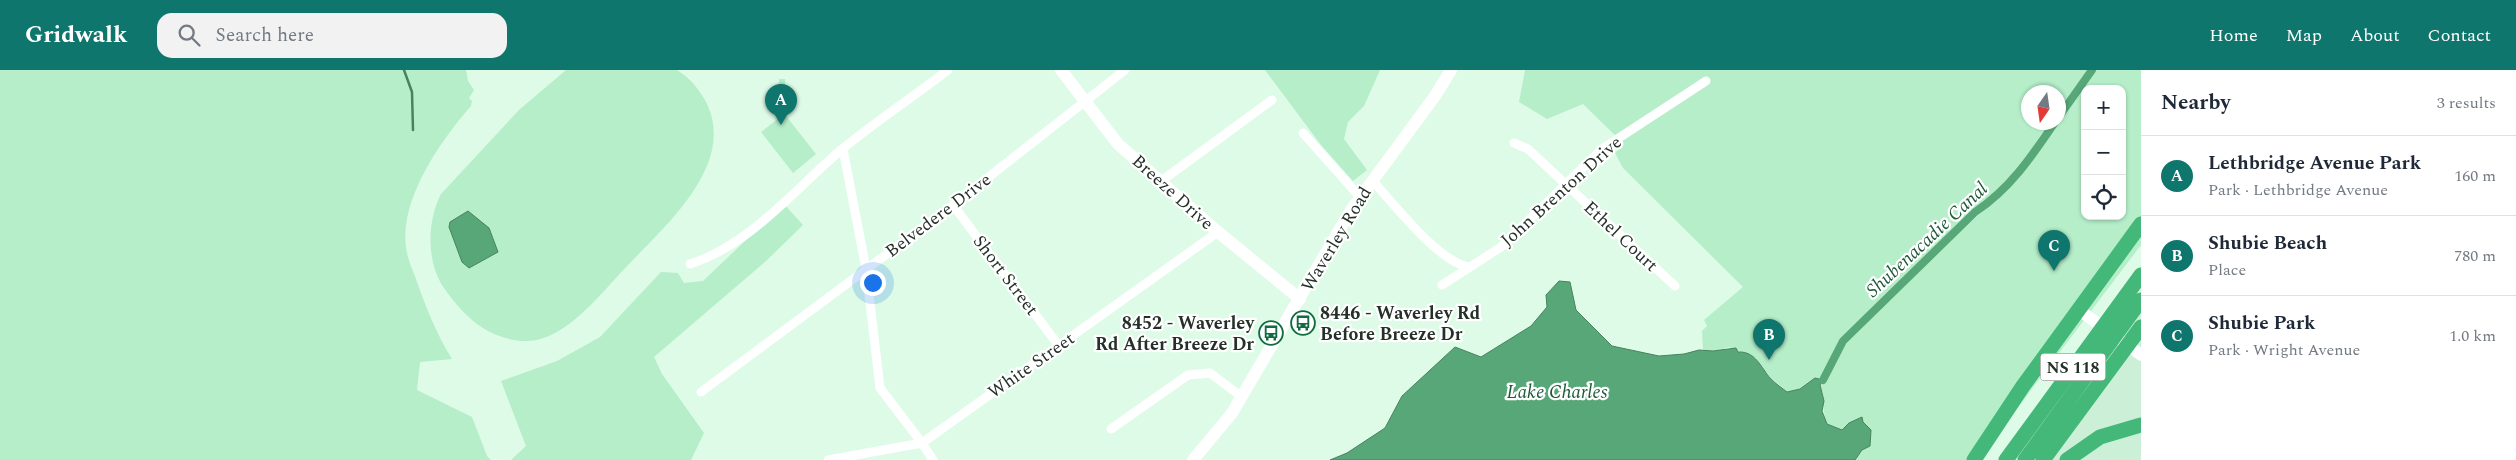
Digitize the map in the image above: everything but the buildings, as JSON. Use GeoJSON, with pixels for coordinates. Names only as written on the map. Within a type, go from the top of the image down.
{"type":"FeatureCollection","features":[{"type":"Feature","properties":{"kind":"highway"},"geometry":{"type":"LineString","coordinates":[[1974,460],[2023,386],[2085,314],[2141,224]]}},
{"type":"Feature","properties":{"kind":"highway","name":"NS 118"},"geometry":{"type":"LineString","coordinates":[[2006,460],[2141,275]]}},
{"type":"Feature","properties":{"kind":"highway","name":"NS 118"},"geometry":{"type":"LineString","coordinates":[[2025,460],[2141,300]]}},
{"type":"Feature","properties":{"kind":"highway"},"geometry":{"type":"LineString","coordinates":[[2043,460],[2141,327]]}},
{"type":"Feature","properties":{"kind":"highway"},"geometry":{"type":"LineString","coordinates":[[2067,460],[2100,437],[2141,425]]}},
{"type":"Feature","properties":{"kind":"main road","name":"Breeze Drive"},"geometry":{"type":"LineString","coordinates":[[1061,70],[1118,144],[1218,232],[1300,300]]}},
{"type":"Feature","properties":{"kind":"main road","name":"Waverley Road"},"geometry":{"type":"LineString","coordinates":[[1193,460],[1232,413],[1360,197],[1435,96],[1450,70]]}},
{"type":"Feature","properties":{"kind":"main road"},"geometry":{"type":"LineString","coordinates":[[2085,314],[2141,355]]}},
{"type":"Feature","properties":{"kind":"street"},"geometry":{"type":"LineString","coordinates":[[690,264],[711,257],[745,234],[843,148],[948,70]]}},
{"type":"Feature","properties":{"kind":"street","name":"Belvedere Drive"},"geometry":{"type":"LineString","coordinates":[[701,392],[953,205],[1125,70]]}},
{"type":"Feature","properties":{"kind":"street","name":"John Brenton Drive"},"geometry":{"type":"LineString","coordinates":[[1442,285],[1501,247],[1602,149],[1706,82]]}},
{"type":"Feature","properties":{"kind":"street"},"geometry":{"type":"LineString","coordinates":[[1160,182],[1272,100]]}},
{"type":"Feature","properties":{"kind":"street"},"geometry":{"type":"LineString","coordinates":[[1303,133],[1360,197]]}},
{"type":"Feature","properties":{"kind":"street","name":"Ethel Court"},"geometry":{"type":"LineString","coordinates":[[1514,143],[1528,149],[1675,286]]}},
{"type":"Feature","properties":{"kind":"street"},"geometry":{"type":"LineString","coordinates":[[843,148],[866,269],[880,388],[922,442],[932,460]]}},
{"type":"Feature","properties":{"kind":"street"},"geometry":{"type":"LineString","coordinates":[[1372,180],[1436,248],[1449,259],[1462,266],[1470,267]]}},
{"type":"Feature","properties":{"kind":"street","name":"Short Street"},"geometry":{"type":"LineString","coordinates":[[953,205],[1059,346]]}},
{"type":"Feature","properties":{"kind":"street","name":"White Street"},"geometry":{"type":"LineString","coordinates":[[828,460],[922,442],[1218,232]]}},
{"type":"Feature","properties":{"kind":"street"},"geometry":{"type":"LineString","coordinates":[[1111,429],[1188,375],[1210,373],[1242,397]]}},
{"type":"Feature","properties":{"kind":"shaded area"},"geometry":{"type":"Polygon","coordinates":[[[0,70],[466,70],[468,81],[474,90],[469,98],[472,101],[471,106],[446,137],[423,174],[408,214],[405,234],[408,257],[428,312],[452,359],[420,362],[417,390],[472,417],[487,456],[491,460],[0,460],[0,70]]]}},
{"type":"Feature","properties":{"kind":"shaded area"},"geometry":{"type":"Polygon","coordinates":[[[566,70],[677,70],[694,85],[707,104],[713,127],[712,149],[704,172],[692,193],[677,213],[595,301],[569,324],[555,333],[541,339],[513,340],[500,336],[479,325],[460,308],[444,288],[438,278],[431,254],[433,216],[441,194],[519,110],[566,70]]]}},
{"type":"Feature","properties":{"kind":"shaded area"},"geometry":{"type":"Polygon","coordinates":[[[1265,70],[1380,70],[1364,106],[1348,122],[1344,139],[1367,170],[1353,181],[1321,145],[1265,70]]]}},
{"type":"Feature","properties":{"kind":"shaded area"},"geometry":{"type":"Polygon","coordinates":[[[1525,70],[2141,70],[2141,245],[1978,460],[1855,460],[1870,441],[1871,430],[1863,422],[1849,423],[1842,430],[1827,424],[1820,385],[1822,380],[1814,379],[1800,389],[1788,392],[1771,378],[1756,358],[1729,347],[1718,351],[1703,350],[1702,331],[1707,326],[1704,320],[1743,287],[1623,168],[1615,153],[1624,144],[1583,104],[1547,119],[1519,102],[1525,70]]]}},
{"type":"Feature","properties":{"kind":"shaded area"},"geometry":{"type":"Polygon","coordinates":[[[779,79],[785,79],[786,116],[816,154],[793,173],[761,132],[779,118],[779,79]]]}},
{"type":"Feature","properties":{"kind":"shaded area"},"geometry":{"type":"Polygon","coordinates":[[[784,204],[803,225],[765,262],[654,357],[662,374],[704,433],[691,460],[511,460],[526,446],[501,381],[557,361],[600,337],[661,272],[678,273],[684,283],[703,281],[784,204]]]}},
{"type":"Feature","properties":{"kind":"shaded area"},"geometry":{"type":"Polygon","coordinates":[[[2141,297],[2141,460],[2028,460],[2141,297]]]}},
{"type":"Feature","properties":{"kind":"water"},"geometry":{"type":"Polygon","coordinates":[[[468,211],[489,228],[498,252],[469,268],[462,262],[449,227],[450,222],[468,211]]]}},
{"type":"Feature","properties":{"kind":"water","name":"Lake Charles"},"geometry":{"type":"Polygon","coordinates":[[[1559,281],[1570,282],[1576,310],[1612,346],[1659,356],[1684,354],[1699,350],[1713,351],[1736,348],[1738,352],[1744,352],[1754,357],[1771,379],[1787,392],[1800,389],[1815,378],[1823,380],[1820,385],[1824,401],[1822,411],[1827,424],[1842,430],[1849,423],[1862,417],[1863,422],[1871,430],[1870,446],[1862,450],[1855,460],[1330,460],[1347,453],[1385,428],[1402,396],[1455,347],[1481,357],[1531,326],[1547,307],[1546,295],[1559,281]]]}},
{"type":"Feature","properties":{"kind":"waterway"},"geometry":{"type":"LineString","coordinates":[[404,70],[412,92],[413,130]]}},
{"type":"Feature","properties":{"kind":"waterway","name":"Shubenacadie Canal"},"geometry":{"type":"LineString","coordinates":[[2066,107],[2092,70]]}},
{"type":"Feature","properties":{"kind":"waterway","name":"Shubenacadie Canal"},"geometry":{"type":"LineString","coordinates":[[1823,380],[1843,341],[1975,212],[1988,203],[2010,182],[2049,130]]}},
{"type":"Feature","properties":{"kind":"place","name":"Lethbridge Avenue Park"},"geometry":{"type":"Point","coordinates":[781,125]}},
{"type":"Feature","properties":{"kind":"place","name":"Shubie Park"},"geometry":{"type":"Point","coordinates":[2054,271]}},
{"type":"Feature","properties":{"kind":"place","name":"8446 - Waverley Rd Before Breeze Dr"},"geometry":{"type":"Point","coordinates":[1303,323]}},
{"type":"Feature","properties":{"kind":"place","name":"8452 - Waverley Rd After Breeze Dr"},"geometry":{"type":"Point","coordinates":[1271,333]}},
{"type":"Feature","properties":{"kind":"place","name":"Shubie Beach"},"geometry":{"type":"Point","coordinates":[1769,360]}}]}
